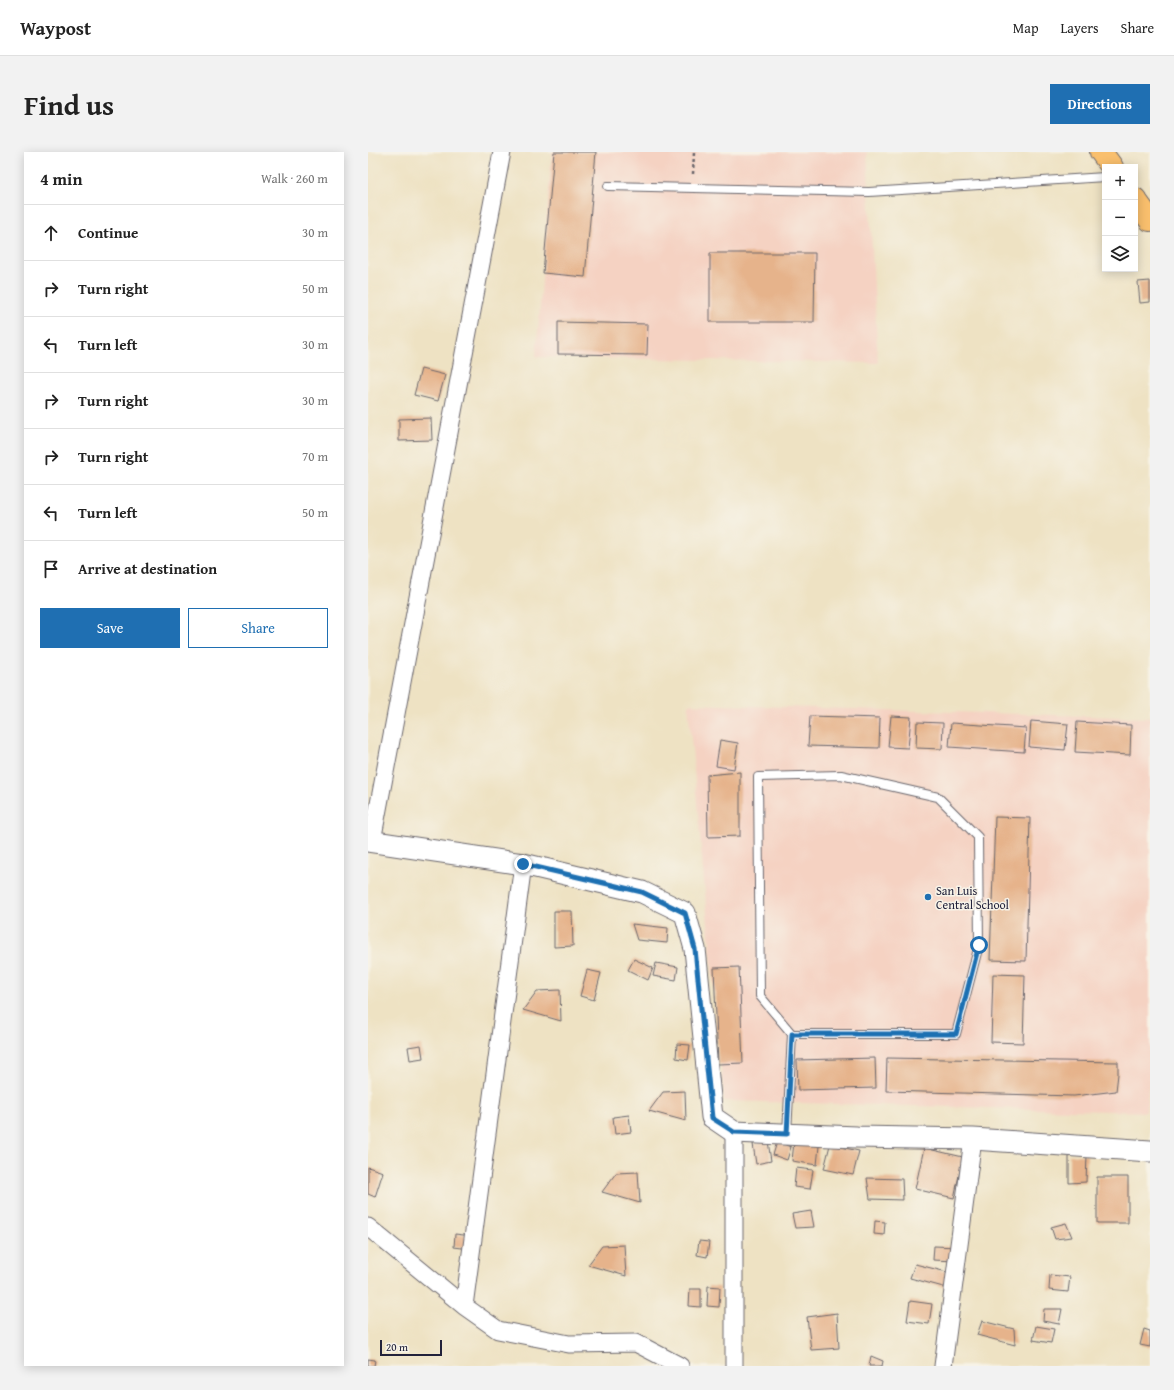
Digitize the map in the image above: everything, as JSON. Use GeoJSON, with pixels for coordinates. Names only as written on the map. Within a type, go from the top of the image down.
{"type":"FeatureCollection","features":[{"type":"Feature","properties":{"kind":"main road"},"geometry":{"type":"LineString","coordinates":[[1101,152],[1110,164]]}},
{"type":"Feature","properties":{"kind":"main road"},"geometry":{"type":"LineString","coordinates":[[1136,200],[1150,220]]}},
{"type":"Feature","properties":{"kind":"street"},"geometry":{"type":"LineString","coordinates":[[502,152],[370,841],[523,864],[642,892],[685,913],[695,949],[712,1118],[734,1132],[857,1137],[973,1139],[1150,1151]]}},
{"type":"Feature","properties":{"kind":"street"},"geometry":{"type":"LineString","coordinates":[[464,1306],[523,864]]}},
{"type":"Feature","properties":{"kind":"street"},"geometry":{"type":"LineString","coordinates":[[734,1132],[734,1366]]}},
{"type":"Feature","properties":{"kind":"street"},"geometry":{"type":"LineString","coordinates":[[943,1366],[973,1139]]}},
{"type":"Feature","properties":{"kind":"street"},"geometry":{"type":"LineString","coordinates":[[368,1227],[464,1306],[498,1330],[569,1344],[636,1343],[680,1366]]}},
{"type":"Feature","properties":{"kind":"lane"},"geometry":{"type":"LineString","coordinates":[[608,186],[869,192],[1102,177]]}},
{"type":"Feature","properties":{"kind":"lane"},"geometry":{"type":"LineString","coordinates":[[787,1134],[792,1034],[760,996],[758,777],[841,775],[938,797],[978,837],[979,945],[956,1034],[792,1034]]}},
{"type":"Feature","properties":{"kind":"path"},"geometry":{"type":"LineString","coordinates":[[693,188],[694,152]]}},
{"type":"Feature","properties":{"kind":"shaded area"},"geometry":{"type":"Polygon","coordinates":[[[552,152],[867,152],[878,363],[536,357],[552,152]]]}},
{"type":"Feature","properties":{"kind":"shaded area","name":"San Luis Central School"},"geometry":{"type":"Polygon","coordinates":[[[688,704],[1150,718],[1150,1076],[1146,1112],[724,1101],[688,704]]]}},
{"type":"Feature","properties":{"kind":"building"},"geometry":{"type":"Polygon","coordinates":[[[554,152],[596,152],[585,277],[543,273],[554,152]]]}},
{"type":"Feature","properties":{"kind":"building"},"geometry":{"type":"Polygon","coordinates":[[[710,253],[815,253],[814,322],[710,322],[710,253]]]}},
{"type":"Feature","properties":{"kind":"building"},"geometry":{"type":"Polygon","coordinates":[[[1150,281],[1150,302],[1140,303],[1138,282],[1150,281]]]}},
{"type":"Feature","properties":{"kind":"building"},"geometry":{"type":"Polygon","coordinates":[[[558,322],[648,324],[647,355],[558,354],[558,322]]]}},
{"type":"Feature","properties":{"kind":"building"},"geometry":{"type":"Polygon","coordinates":[[[421,369],[445,375],[438,401],[414,395],[421,369]]]}},
{"type":"Feature","properties":{"kind":"building"},"geometry":{"type":"Polygon","coordinates":[[[431,418],[432,440],[399,441],[399,419],[431,418]]]}},
{"type":"Feature","properties":{"kind":"building"},"geometry":{"type":"Polygon","coordinates":[[[810,716],[880,718],[879,748],[808,746],[810,716]]]}},
{"type":"Feature","properties":{"kind":"building"},"geometry":{"type":"Polygon","coordinates":[[[891,716],[911,717],[908,748],[888,747],[891,716]]]}},
{"type":"Feature","properties":{"kind":"building"},"geometry":{"type":"Polygon","coordinates":[[[1031,721],[1068,724],[1065,750],[1029,747],[1031,721]]]}},
{"type":"Feature","properties":{"kind":"building"},"geometry":{"type":"Polygon","coordinates":[[[917,722],[943,723],[942,749],[916,748],[917,722]]]}},
{"type":"Feature","properties":{"kind":"building"},"geometry":{"type":"Polygon","coordinates":[[[1077,722],[1131,725],[1130,755],[1075,752],[1077,722]]]}},
{"type":"Feature","properties":{"kind":"building"},"geometry":{"type":"Polygon","coordinates":[[[951,723],[1026,728],[1024,752],[949,747],[951,723]]]}},
{"type":"Feature","properties":{"kind":"building"},"geometry":{"type":"Polygon","coordinates":[[[720,740],[738,743],[734,769],[716,766],[720,740]]]}},
{"type":"Feature","properties":{"kind":"building"},"geometry":{"type":"Polygon","coordinates":[[[740,772],[740,836],[708,837],[707,775],[740,772]]]}},
{"type":"Feature","properties":{"kind":"building"},"geometry":{"type":"Polygon","coordinates":[[[995,817],[1030,818],[1026,961],[990,960],[995,817]]]}},
{"type":"Feature","properties":{"kind":"building"},"geometry":{"type":"Polygon","coordinates":[[[554,911],[572,911],[573,946],[554,947],[554,911]]]}},
{"type":"Feature","properties":{"kind":"building"},"geometry":{"type":"Polygon","coordinates":[[[632,924],[668,928],[667,943],[637,940],[632,924]]]}},
{"type":"Feature","properties":{"kind":"building"},"geometry":{"type":"Polygon","coordinates":[[[634,959],[653,968],[648,980],[628,970],[634,959]]]}},
{"type":"Feature","properties":{"kind":"building"},"geometry":{"type":"Polygon","coordinates":[[[656,963],[678,967],[676,980],[653,976],[656,963]]]}},
{"type":"Feature","properties":{"kind":"building"},"geometry":{"type":"Polygon","coordinates":[[[739,967],[743,1063],[718,1064],[714,968],[739,967]]]}},
{"type":"Feature","properties":{"kind":"building"},"geometry":{"type":"Polygon","coordinates":[[[587,970],[601,973],[594,1000],[580,996],[587,970]]]}},
{"type":"Feature","properties":{"kind":"building"},"geometry":{"type":"Polygon","coordinates":[[[993,974],[1025,975],[1023,1043],[991,1042],[993,974]]]}},
{"type":"Feature","properties":{"kind":"building"},"geometry":{"type":"Polygon","coordinates":[[[560,990],[561,1021],[523,1010],[537,991],[560,990]]]}},
{"type":"Feature","properties":{"kind":"building"},"geometry":{"type":"Polygon","coordinates":[[[677,1044],[690,1045],[688,1060],[676,1058],[677,1044]]]}},
{"type":"Feature","properties":{"kind":"building"},"geometry":{"type":"Polygon","coordinates":[[[421,1045],[423,1058],[410,1060],[408,1047],[421,1045]]]}},
{"type":"Feature","properties":{"kind":"building"},"geometry":{"type":"Polygon","coordinates":[[[875,1058],[876,1088],[798,1090],[797,1060],[875,1058]]]}},
{"type":"Feature","properties":{"kind":"building"},"geometry":{"type":"Polygon","coordinates":[[[887,1058],[1118,1062],[1118,1074],[1116,1091],[1074,1096],[886,1091],[887,1058]]]}},
{"type":"Feature","properties":{"kind":"building"},"geometry":{"type":"Polygon","coordinates":[[[685,1091],[686,1121],[649,1111],[663,1092],[685,1091]]]}},
{"type":"Feature","properties":{"kind":"building"},"geometry":{"type":"Polygon","coordinates":[[[629,1115],[631,1132],[615,1134],[613,1117],[629,1115]]]}},
{"type":"Feature","properties":{"kind":"building"},"geometry":{"type":"Polygon","coordinates":[[[768,1141],[771,1161],[756,1164],[753,1144],[768,1141]]]}},
{"type":"Feature","properties":{"kind":"building"},"geometry":{"type":"Polygon","coordinates":[[[777,1142],[791,1147],[787,1160],[773,1155],[777,1142]]]}},
{"type":"Feature","properties":{"kind":"building"},"geometry":{"type":"Polygon","coordinates":[[[794,1142],[819,1146],[817,1165],[792,1161],[794,1142]]]}},
{"type":"Feature","properties":{"kind":"building"},"geometry":{"type":"Polygon","coordinates":[[[830,1145],[859,1151],[853,1175],[824,1169],[830,1145]]]}},
{"type":"Feature","properties":{"kind":"building"},"geometry":{"type":"Polygon","coordinates":[[[924,1148],[963,1157],[954,1198],[915,1189],[924,1148]]]}},
{"type":"Feature","properties":{"kind":"building"},"geometry":{"type":"Polygon","coordinates":[[[1069,1155],[1087,1155],[1086,1182],[1069,1183],[1069,1155]]]}},
{"type":"Feature","properties":{"kind":"building"},"geometry":{"type":"Polygon","coordinates":[[[368,1167],[383,1172],[375,1197],[368,1194],[368,1167]]]}},
{"type":"Feature","properties":{"kind":"building"},"geometry":{"type":"Polygon","coordinates":[[[796,1168],[813,1170],[810,1189],[794,1187],[796,1168]]]}},
{"type":"Feature","properties":{"kind":"building"},"geometry":{"type":"Polygon","coordinates":[[[638,1172],[640,1203],[602,1192],[616,1173],[638,1172]]]}},
{"type":"Feature","properties":{"kind":"building"},"geometry":{"type":"Polygon","coordinates":[[[1097,1177],[1128,1177],[1128,1223],[1097,1223],[1097,1177]]]}},
{"type":"Feature","properties":{"kind":"building"},"geometry":{"type":"Polygon","coordinates":[[[867,1178],[902,1179],[903,1200],[870,1199],[867,1178]]]}},
{"type":"Feature","properties":{"kind":"building"},"geometry":{"type":"Polygon","coordinates":[[[811,1211],[814,1227],[795,1228],[792,1214],[811,1211]]]}},
{"type":"Feature","properties":{"kind":"building"},"geometry":{"type":"Polygon","coordinates":[[[875,1221],[885,1222],[884,1235],[874,1234],[875,1221]]]}},
{"type":"Feature","properties":{"kind":"building"},"geometry":{"type":"Polygon","coordinates":[[[1066,1223],[1072,1237],[1055,1239],[1051,1227],[1066,1223]]]}},
{"type":"Feature","properties":{"kind":"building"},"geometry":{"type":"Polygon","coordinates":[[[455,1234],[472,1236],[470,1249],[454,1247],[455,1234]]]}},
{"type":"Feature","properties":{"kind":"building"},"geometry":{"type":"Polygon","coordinates":[[[699,1241],[709,1242],[707,1257],[697,1255],[699,1241]]]}},
{"type":"Feature","properties":{"kind":"building"},"geometry":{"type":"Polygon","coordinates":[[[624,1245],[626,1276],[588,1265],[602,1246],[624,1245]]]}},
{"type":"Feature","properties":{"kind":"building"},"geometry":{"type":"Polygon","coordinates":[[[934,1246],[957,1247],[956,1261],[933,1260],[934,1246]]]}},
{"type":"Feature","properties":{"kind":"building"},"geometry":{"type":"Polygon","coordinates":[[[915,1264],[947,1272],[947,1288],[910,1278],[915,1264]]]}},
{"type":"Feature","properties":{"kind":"building"},"geometry":{"type":"Polygon","coordinates":[[[1050,1275],[1070,1277],[1068,1292],[1049,1290],[1050,1275]]]}},
{"type":"Feature","properties":{"kind":"building"},"geometry":{"type":"Polygon","coordinates":[[[708,1286],[720,1287],[719,1307],[707,1306],[708,1286]]]}},
{"type":"Feature","properties":{"kind":"building"},"geometry":{"type":"Polygon","coordinates":[[[690,1289],[701,1289],[701,1307],[689,1306],[690,1289]]]}},
{"type":"Feature","properties":{"kind":"building"},"geometry":{"type":"Polygon","coordinates":[[[910,1301],[932,1304],[929,1324],[907,1321],[910,1301]]]}},
{"type":"Feature","properties":{"kind":"building"},"geometry":{"type":"Polygon","coordinates":[[[1044,1309],[1062,1309],[1059,1324],[1043,1321],[1044,1309]]]}},
{"type":"Feature","properties":{"kind":"building"},"geometry":{"type":"Polygon","coordinates":[[[837,1313],[839,1348],[811,1350],[807,1317],[837,1313]]]}},
{"type":"Feature","properties":{"kind":"building"},"geometry":{"type":"Polygon","coordinates":[[[982,1321],[1014,1329],[1015,1345],[977,1335],[982,1321]]]}},
{"type":"Feature","properties":{"kind":"building"},"geometry":{"type":"Polygon","coordinates":[[[1036,1326],[1054,1329],[1051,1343],[1033,1340],[1036,1326]]]}},
{"type":"Feature","properties":{"kind":"building"},"geometry":{"type":"Polygon","coordinates":[[[1144,1329],[1150,1331],[1150,1347],[1140,1345],[1144,1329]]]}},
{"type":"Feature","properties":{"kind":"building"},"geometry":{"type":"Polygon","coordinates":[[[871,1356],[883,1361],[882,1366],[869,1366],[871,1356]]]}},
{"type":"Feature","properties":{"kind":"building"},"geometry":{"type":"Polygon","coordinates":[[[368,1359],[375,1360],[374,1366],[368,1366],[368,1359]]]}},
{"type":"Feature","properties":{"kind":"place","name":"San Luis Central School"},"geometry":{"type":"Point","coordinates":[928,897]}},
{"type":"Feature","properties":{"kind":"route"},"geometry":{"type":"LineString","coordinates":[[523,864],[642,892],[685,913],[695,949],[712,1118],[734,1132],[787,1134],[792,1034],[956,1034],[979,945]]}}]}
